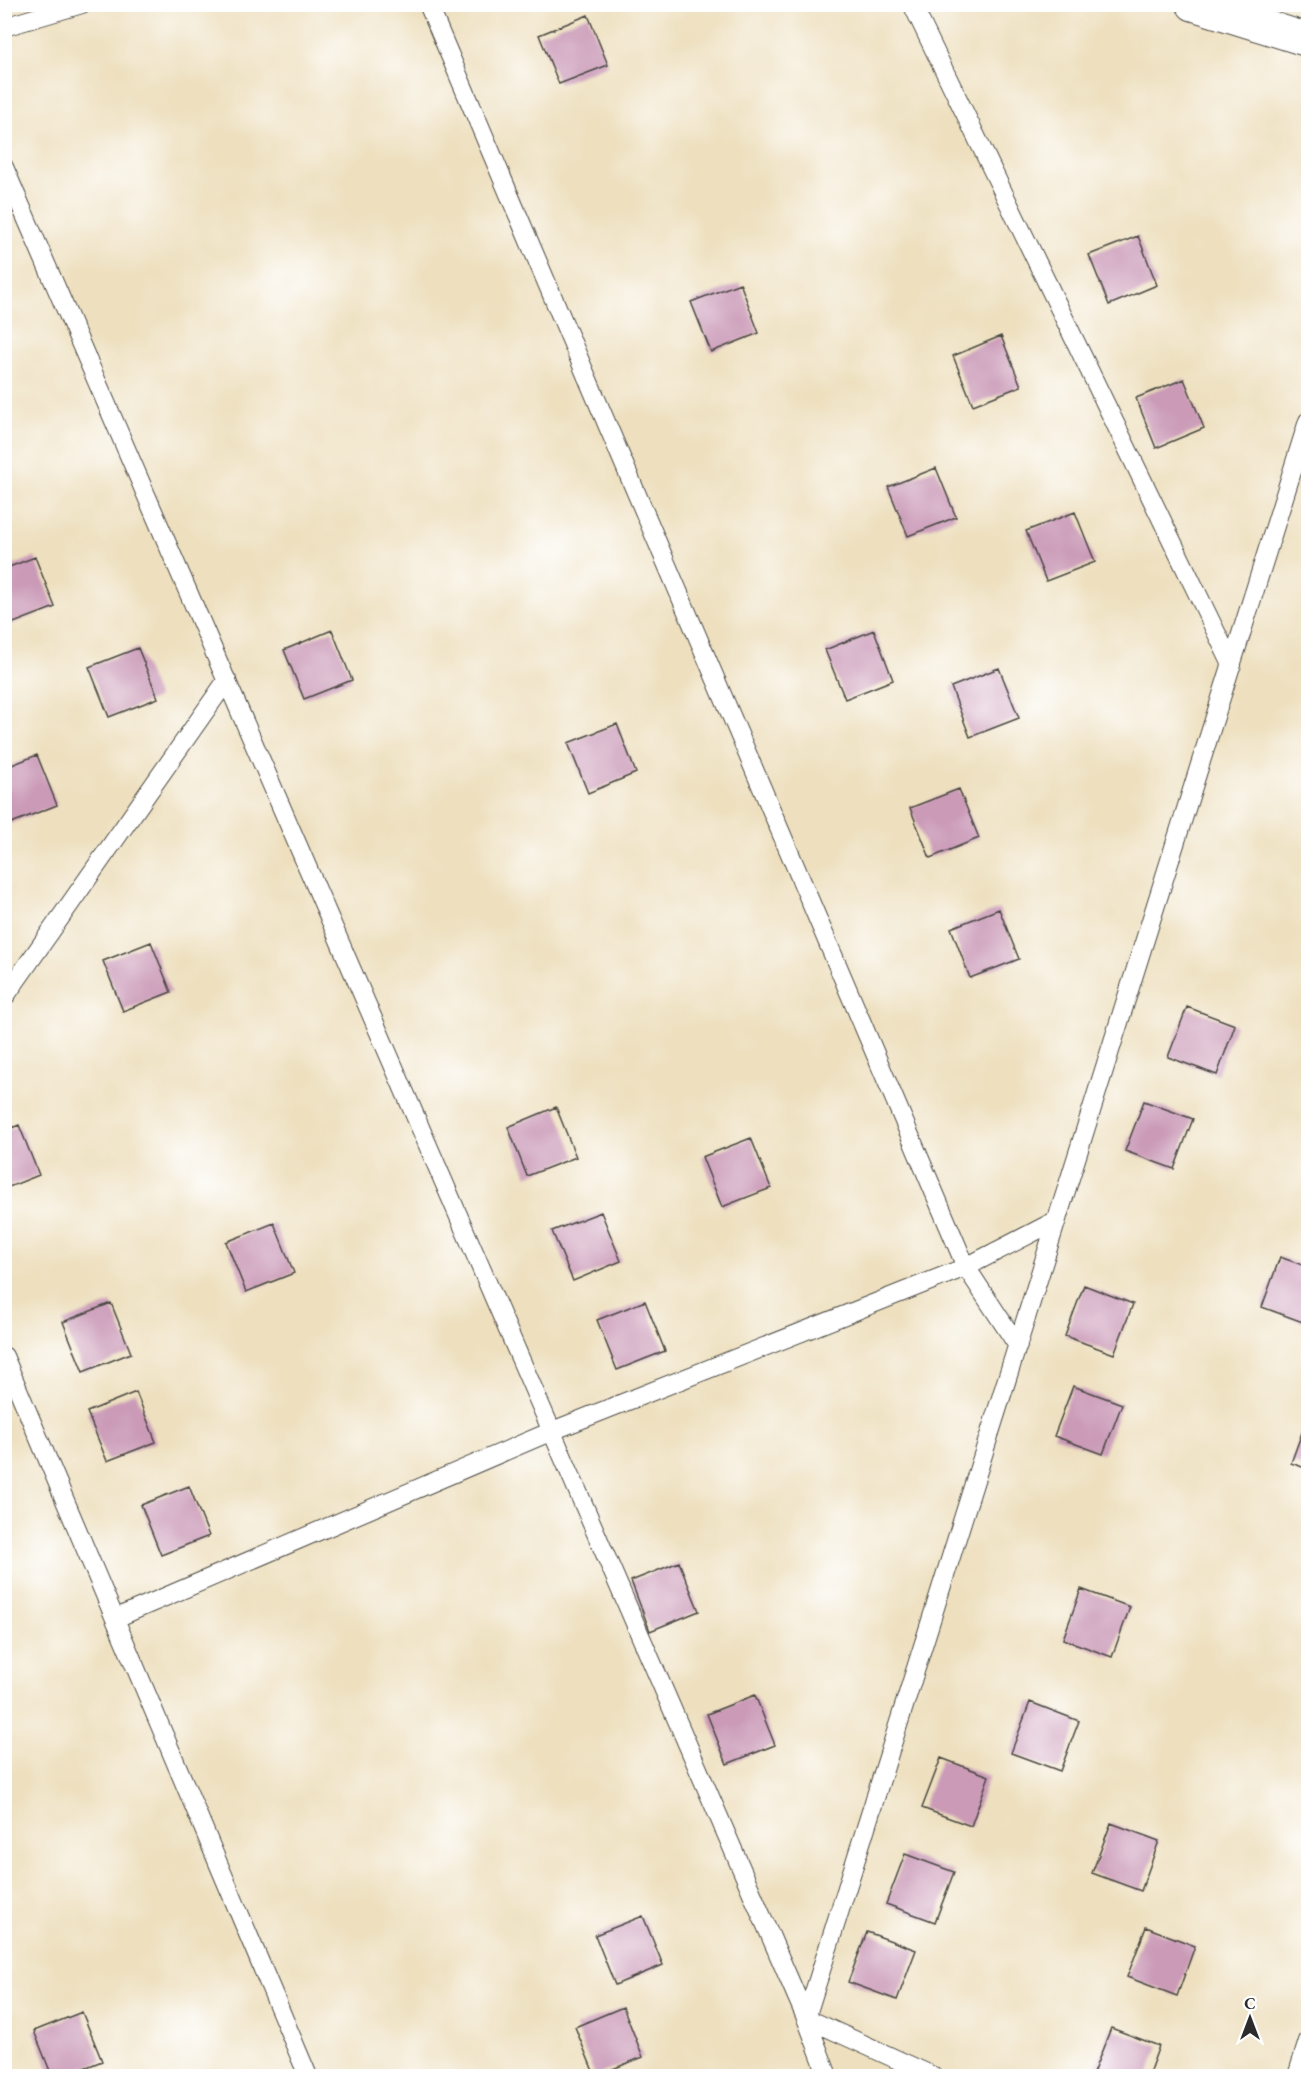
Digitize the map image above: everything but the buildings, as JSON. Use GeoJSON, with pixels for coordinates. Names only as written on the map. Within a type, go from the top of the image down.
{"type":"FeatureCollection","features":[{"type":"Feature","properties":{"kind":"street"},"geometry":{"type":"LineString","coordinates":[[1193,4],[1308,40]]}},
{"type":"Feature","properties":{"kind":"lane"},"geometry":{"type":"LineString","coordinates":[[4,27],[82,4]]}},
{"type":"Feature","properties":{"kind":"lane"},"geometry":{"type":"LineString","coordinates":[[428,4],[966,1268],[1018,1346]]}},
{"type":"Feature","properties":{"kind":"lane"},"geometry":{"type":"LineString","coordinates":[[912,4],[1232,665]]}},
{"type":"Feature","properties":{"kind":"lane"},"geometry":{"type":"LineString","coordinates":[[4,167],[806,2018],[828,2076]]}},
{"type":"Feature","properties":{"kind":"lane"},"geometry":{"type":"LineString","coordinates":[[806,2018],[1308,421]]}},
{"type":"Feature","properties":{"kind":"lane"},"geometry":{"type":"LineString","coordinates":[[4,998],[226,680]]}},
{"type":"Feature","properties":{"kind":"lane"},"geometry":{"type":"LineString","coordinates":[[116,1618],[552,1431],[966,1268],[1057,1220]]}},
{"type":"Feature","properties":{"kind":"lane"},"geometry":{"type":"LineString","coordinates":[[4,1356],[308,2076]]}},
{"type":"Feature","properties":{"kind":"lane"},"geometry":{"type":"LineString","coordinates":[[806,2018],[933,2076]]}},
{"type":"Feature","properties":{"kind":"lane"},"geometry":{"type":"LineString","coordinates":[[1297,2076],[1308,2040]]}}]}
